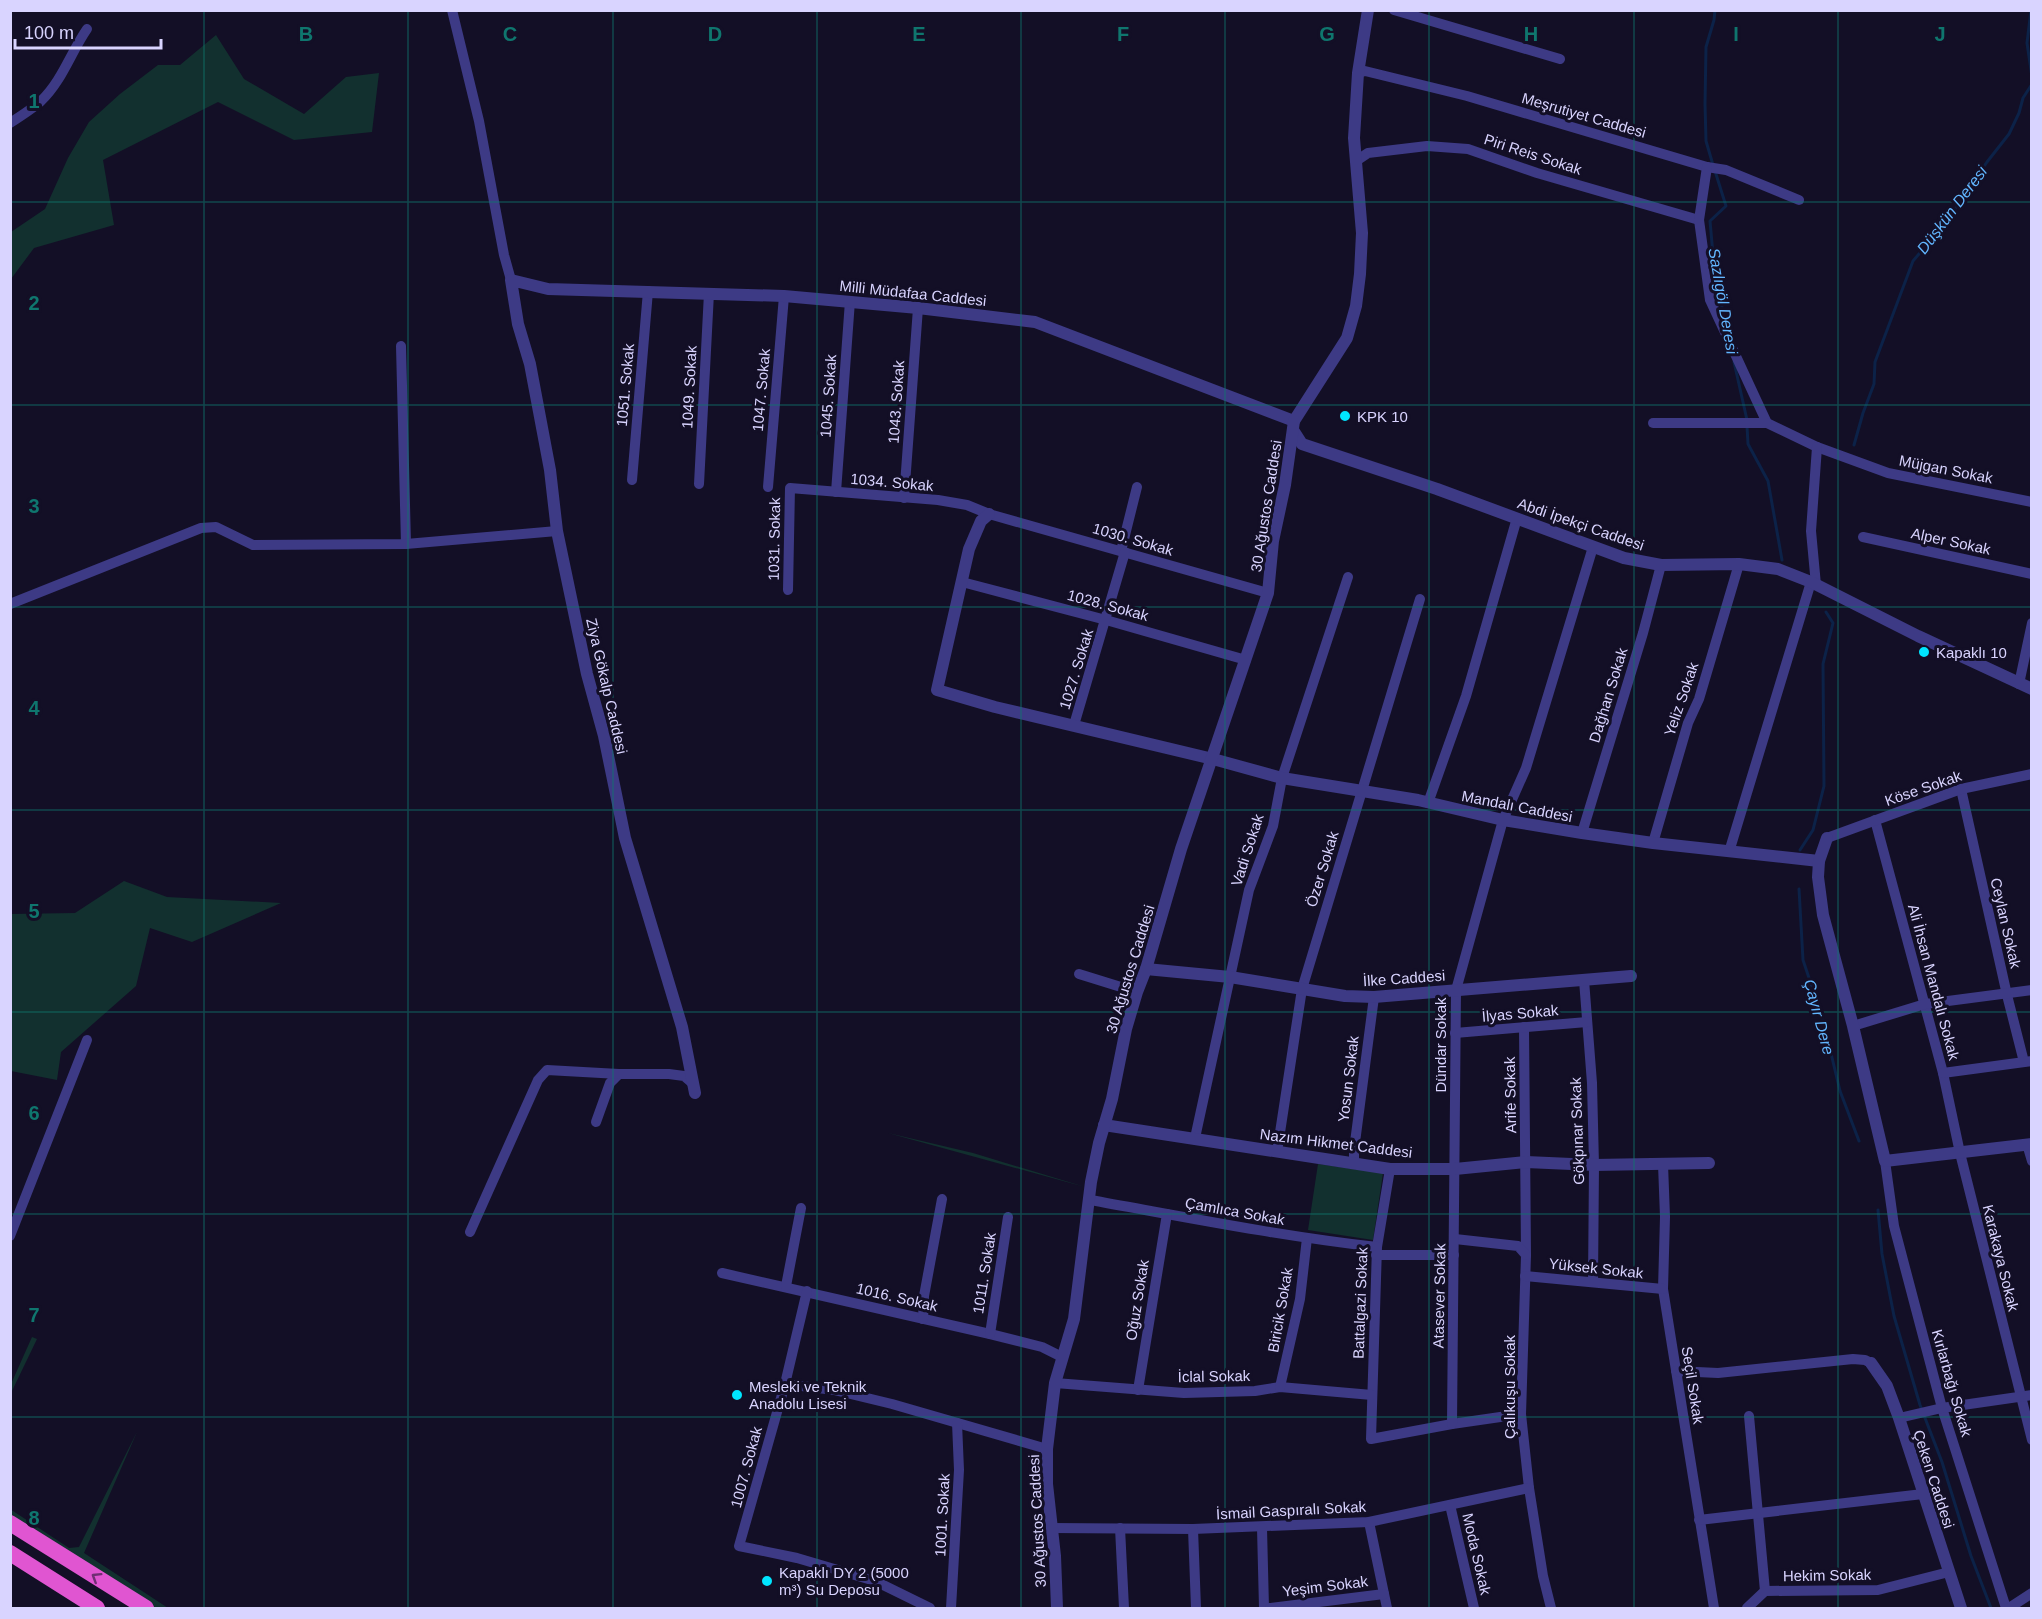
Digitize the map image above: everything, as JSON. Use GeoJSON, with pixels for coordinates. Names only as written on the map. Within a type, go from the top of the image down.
{"type":"FeatureCollection","features":[{"type":"Feature","properties":{"kind":"highway"},"geometry":{"type":"LineString","coordinates":[[10,1523],[146,1608]]}},
{"type":"Feature","properties":{"kind":"highway"},"geometry":{"type":"LineString","coordinates":[[10,1553],[97,1608]]}},
{"type":"Feature","properties":{"kind":"street"},"geometry":{"type":"LineString","coordinates":[[452,10],[474,97],[504,255],[511,280]]}},
{"type":"Feature","properties":{"kind":"street"},"geometry":{"type":"LineString","coordinates":[[1294,425],[1347,338],[1356,306],[1362,233],[1354,138],[1358,73],[1368,10]]}},
{"type":"Feature","properties":{"kind":"street"},"geometry":{"type":"LineString","coordinates":[[1394,10],[1560,59]]}},
{"type":"Feature","properties":{"kind":"street"},"geometry":{"type":"LineString","coordinates":[[10,123],[42,100],[59,77],[87,29]]}},
{"type":"Feature","properties":{"kind":"street","name":"Meşrutiyet Caddesi"},"geometry":{"type":"LineString","coordinates":[[1358,73],[1365,71],[1467,96],[1707,167],[1726,170],[1799,201]]}},
{"type":"Feature","properties":{"kind":"street","name":"Piri Reis Sokak"},"geometry":{"type":"LineString","coordinates":[[1356,161],[1368,153],[1427,146],[1468,149],[1537,173],[1699,220]]}},
{"type":"Feature","properties":{"kind":"street"},"geometry":{"type":"LineString","coordinates":[[1653,423],[1767,423],[1710,300],[1699,220],[1707,167]]}},
{"type":"Feature","properties":{"kind":"street","name":"Milli Müdafaa Caddesi"},"geometry":{"type":"LineString","coordinates":[[511,280],[548,289],[709,293],[849,301],[1035,322],[1294,425]]}},
{"type":"Feature","properties":{"kind":"street","name":"Ziya Gökalp Caddesi"},"geometry":{"type":"LineString","coordinates":[[511,280],[518,324],[530,363],[550,470],[557,531],[625,838],[682,1027],[693,1088]]}},
{"type":"Feature","properties":{"kind":"street","name":"1051. Sokak"},"geometry":{"type":"LineString","coordinates":[[632,480],[648,291]]}},
{"type":"Feature","properties":{"kind":"street","name":"1049. Sokak"},"geometry":{"type":"LineString","coordinates":[[699,484],[709,293]]}},
{"type":"Feature","properties":{"kind":"street","name":"1047. Sokak"},"geometry":{"type":"LineString","coordinates":[[768,487],[784,296]]}},
{"type":"Feature","properties":{"kind":"street","name":"1045. Sokak"},"geometry":{"type":"LineString","coordinates":[[836,492],[849,301]]}},
{"type":"Feature","properties":{"kind":"street","name":"1043. Sokak"},"geometry":{"type":"LineString","coordinates":[[904,498],[918,308]]}},
{"type":"Feature","properties":{"kind":"street"},"geometry":{"type":"LineString","coordinates":[[401,346],[406,544]]}},
{"type":"Feature","properties":{"kind":"street","name":"Müjgan Sokak"},"geometry":{"type":"LineString","coordinates":[[1767,423],[1817,447],[1888,473],[2031,502]]}},
{"type":"Feature","properties":{"kind":"street","name":"Abdi İpekçi Caddesi"},"geometry":{"type":"LineString","coordinates":[[1294,425],[1302,444],[1517,518],[1624,558],[1661,565],[1738,564],[1778,569],[2031,689]]}},
{"type":"Feature","properties":{"kind":"street","name":"30 Ağustos Caddesi"},"geometry":{"type":"LineString","coordinates":[[1057,1608],[1055,1556],[1047,1484],[1047,1449],[1055,1383],[1074,1319],[1091,1182],[1112,1099],[1126,1029],[1137,992],[1146,969],[1181,849],[1268,593],[1273,541],[1285,485],[1294,425]]}},
{"type":"Feature","properties":{"kind":"street"},"geometry":{"type":"LineString","coordinates":[[1729,852],[1813,584],[1811,531],[1817,447]]}},
{"type":"Feature","properties":{"kind":"street","name":"1027. Sokak"},"geometry":{"type":"LineString","coordinates":[[1074,725],[1106,620],[1137,487]]}},
{"type":"Feature","properties":{"kind":"street","name":"1034. Sokak"},"geometry":{"type":"LineString","coordinates":[[790,488],[938,500],[967,505],[989,514]]}},
{"type":"Feature","properties":{"kind":"street","name":"1031. Sokak"},"geometry":{"type":"LineString","coordinates":[[788,590],[790,488]]}},
{"type":"Feature","properties":{"kind":"street"},"geometry":{"type":"LineString","coordinates":[[962,582],[969,549],[981,521],[989,514]]}},
{"type":"Feature","properties":{"kind":"street","name":"1030. Sokak"},"geometry":{"type":"LineString","coordinates":[[989,514],[1268,593]]}},
{"type":"Feature","properties":{"kind":"street"},"geometry":{"type":"LineString","coordinates":[[1428,803],[1466,696],[1517,518]]}},
{"type":"Feature","properties":{"kind":"street"},"geometry":{"type":"LineString","coordinates":[[10,604],[201,528],[216,527],[253,545],[406,544],[557,531]]}},
{"type":"Feature","properties":{"kind":"street","name":"Alper Sokak"},"geometry":{"type":"LineString","coordinates":[[1863,537],[2031,573]]}},
{"type":"Feature","properties":{"kind":"street","name":"Dündar Sokak"},"geometry":{"type":"LineString","coordinates":[[1455,1169],[1456,990],[1503,820],[1526,768],[1593,547]]}},
{"type":"Feature","properties":{"kind":"street","name":"Yeliz Sokak"},"geometry":{"type":"LineString","coordinates":[[1653,843],[1688,723],[1699,699],[1738,564]]}},
{"type":"Feature","properties":{"kind":"street","name":"Dağhan Sokak"},"geometry":{"type":"LineString","coordinates":[[1581,833],[1643,633],[1661,565]]}},
{"type":"Feature","properties":{"kind":"street","name":"Vadi Sokak"},"geometry":{"type":"LineString","coordinates":[[1194,1138],[1249,890],[1273,826],[1282,778],[1348,577]]}},
{"type":"Feature","properties":{"kind":"street","name":"1028. Sokak"},"geometry":{"type":"LineString","coordinates":[[962,582],[1246,660]]}},
{"type":"Feature","properties":{"kind":"street","name":"Mandalı Caddesi"},"geometry":{"type":"LineString","coordinates":[[962,582],[937,690],[995,707],[1213,759],[1282,778],[1361,790],[1503,820],[1581,833],[1819,861]]}},
{"type":"Feature","properties":{"kind":"street","name":"Özer Sokak"},"geometry":{"type":"LineString","coordinates":[[1277,1152],[1302,989],[1420,599]]}},
{"type":"Feature","properties":{"kind":"street"},"geometry":{"type":"LineString","coordinates":[[2019,684],[2031,623]]}},
{"type":"Feature","properties":{"kind":"street","name":"Köse Sokak"},"geometry":{"type":"LineString","coordinates":[[1827,838],[1961,789],[2031,775]]}},
{"type":"Feature","properties":{"kind":"street","name":"Ceylan Sokak"},"geometry":{"type":"LineString","coordinates":[[1961,789],[2007,994],[2028,1061]]}},
{"type":"Feature","properties":{"kind":"street","name":"Ali İhsan Mandalı Sokak"},"geometry":{"type":"LineString","coordinates":[[1875,820],[1943,1073],[1959,1154]]}},
{"type":"Feature","properties":{"kind":"street"},"geometry":{"type":"LineString","coordinates":[[1827,838],[1819,861],[1818,877],[1823,915],[1886,1161],[2029,1144],[2031,1161]]}},
{"type":"Feature","properties":{"kind":"street","name":"İlke Caddesi"},"geometry":{"type":"LineString","coordinates":[[1146,969],[1230,977],[1345,996],[1374,997],[1630,976]]}},
{"type":"Feature","properties":{"kind":"street"},"geometry":{"type":"LineString","coordinates":[[1079,974],[1137,992]]}},
{"type":"Feature","properties":{"kind":"street","name":"Gökpınar Sokak"},"geometry":{"type":"LineString","coordinates":[[1584,980],[1592,1083],[1593,1282]]}},
{"type":"Feature","properties":{"kind":"street"},"geometry":{"type":"LineString","coordinates":[[1853,1026],[1925,1004],[2031,990]]}},
{"type":"Feature","properties":{"kind":"street","name":"Yosun Sokak"},"geometry":{"type":"LineString","coordinates":[[1354,1164],[1374,997]]}},
{"type":"Feature","properties":{"kind":"street","name":"İlyas Sokak"},"geometry":{"type":"LineString","coordinates":[[1455,1033],[1587,1022]]}},
{"type":"Feature","properties":{"kind":"street","name":"Arife Sokak"},"geometry":{"type":"LineString","coordinates":[[1524,1027],[1526,1162]]}},
{"type":"Feature","properties":{"kind":"street"},"geometry":{"type":"LineString","coordinates":[[10,1236],[87,1041]]}},
{"type":"Feature","properties":{"kind":"street"},"geometry":{"type":"LineString","coordinates":[[1943,1073],[2028,1061]]}},
{"type":"Feature","properties":{"kind":"street"},"geometry":{"type":"LineString","coordinates":[[470,1232],[538,1080],[547,1070],[669,1074],[684,1076],[693,1088]]}},
{"type":"Feature","properties":{"kind":"street"},"geometry":{"type":"LineString","coordinates":[[596,1122],[610,1083],[619,1074]]}},
{"type":"Feature","properties":{"kind":"street","name":"Nazım Hikmet Caddesi"},"geometry":{"type":"LineString","coordinates":[[1104,1125],[1390,1168],[1455,1169],[1526,1162],[1594,1165],[1708,1163]]}},
{"type":"Feature","properties":{"kind":"street","name":"Karakaya Sokak"},"geometry":{"type":"LineString","coordinates":[[1959,1154],[2031,1440]]}},
{"type":"Feature","properties":{"kind":"street","name":"Kırlarbağı Sokak"},"geometry":{"type":"LineString","coordinates":[[1886,1161],[1894,1226],[1942,1408],[2008,1608]]}},
{"type":"Feature","properties":{"kind":"street","name":"Çalıkuşu Sokak"},"geometry":{"type":"LineString","coordinates":[[1526,1162],[1526,1255],[1521,1414],[1529,1488],[1543,1576],[1551,1608]]}},
{"type":"Feature","properties":{"kind":"street","name":"Seçil Sokak"},"geometry":{"type":"LineString","coordinates":[[1663,1164],[1665,1216],[1663,1289],[1714,1608]]}},
{"type":"Feature","properties":{"kind":"street","name":"Battalgazi Sokak"},"geometry":{"type":"LineString","coordinates":[[1390,1168],[1376,1251],[1371,1439],[1452,1424]]}},
{"type":"Feature","properties":{"kind":"street","name":"Atasever Sokak"},"geometry":{"type":"LineString","coordinates":[[1452,1424],[1455,1169]]}},
{"type":"Feature","properties":{"kind":"street"},"geometry":{"type":"LineString","coordinates":[[923,1319],[924,1296],[942,1199]]}},
{"type":"Feature","properties":{"kind":"street","name":"Çamlıca Sokak"},"geometry":{"type":"LineString","coordinates":[[1090,1200],[1376,1251],[1454,1255]]}},
{"type":"Feature","properties":{"kind":"street"},"geometry":{"type":"LineString","coordinates":[[786,1286],[801,1208]]}},
{"type":"Feature","properties":{"kind":"street","name":"Oğuz Sokak"},"geometry":{"type":"LineString","coordinates":[[1138,1390],[1167,1214]]}},
{"type":"Feature","properties":{"kind":"street","name":"1011. Sokak"},"geometry":{"type":"LineString","coordinates":[[990,1334],[1008,1217]]}},
{"type":"Feature","properties":{"kind":"street","name":"Biricik Sokak"},"geometry":{"type":"LineString","coordinates":[[1280,1387],[1300,1299],[1306,1238]]}},
{"type":"Feature","properties":{"kind":"street"},"geometry":{"type":"LineString","coordinates":[[1455,1239],[1518,1246],[1526,1255]]}},
{"type":"Feature","properties":{"kind":"street","name":"1016. Sokak"},"geometry":{"type":"LineString","coordinates":[[722,1273],[990,1334],[1042,1347],[1062,1357]]}},
{"type":"Feature","properties":{"kind":"street","name":"Yüksek Sokak"},"geometry":{"type":"LineString","coordinates":[[1525,1276],[1663,1289]]}},
{"type":"Feature","properties":{"kind":"street","name":"1007. Sokak"},"geometry":{"type":"LineString","coordinates":[[807,1291],[785,1384],[739,1546],[797,1558],[875,1581],[930,1608]]}},
{"type":"Feature","properties":{"kind":"street"},"geometry":{"type":"LineString","coordinates":[[1676,1371],[1718,1373],[1853,1359],[1871,1363]]}},
{"type":"Feature","properties":{"kind":"street","name":"Çeken Caddesi"},"geometry":{"type":"LineString","coordinates":[[1871,1363],[1887,1386],[1899,1418],[1961,1608]]}},
{"type":"Feature","properties":{"kind":"street","name":"İclal Sokak"},"geometry":{"type":"LineString","coordinates":[[1055,1383],[1184,1393],[1255,1391],[1280,1387],[1372,1395]]}},
{"type":"Feature","properties":{"kind":"street"},"geometry":{"type":"LineString","coordinates":[[785,1384],[834,1390],[892,1404],[1047,1449]]}},
{"type":"Feature","properties":{"kind":"street"},"geometry":{"type":"LineString","coordinates":[[1899,1418],[1942,1408],[2031,1395]]}},
{"type":"Feature","properties":{"kind":"street"},"geometry":{"type":"LineString","coordinates":[[1452,1424],[1521,1414]]}},
{"type":"Feature","properties":{"kind":"street"},"geometry":{"type":"LineString","coordinates":[[1749,1416],[1765,1591]]}},
{"type":"Feature","properties":{"kind":"street","name":"1001. Sokak"},"geometry":{"type":"LineString","coordinates":[[951,1608],[959,1470],[957,1423]]}},
{"type":"Feature","properties":{"kind":"street","name":"İsmail Gaspıralı Sokak"},"geometry":{"type":"LineString","coordinates":[[1051,1528],[1262,1528],[1369,1522],[1529,1488]]}},
{"type":"Feature","properties":{"kind":"street"},"geometry":{"type":"LineString","coordinates":[[1699,1520],[1923,1494]]}},
{"type":"Feature","properties":{"kind":"street","name":"Moda Sokak"},"geometry":{"type":"LineString","coordinates":[[1450,1505],[1474,1608]]}},
{"type":"Feature","properties":{"kind":"street"},"geometry":{"type":"LineString","coordinates":[[1369,1522],[1387,1608]]}},
{"type":"Feature","properties":{"kind":"street"},"geometry":{"type":"LineString","coordinates":[[1120,1528],[1124,1608]]}},
{"type":"Feature","properties":{"kind":"street"},"geometry":{"type":"LineString","coordinates":[[1262,1528],[1264,1608]]}},
{"type":"Feature","properties":{"kind":"street"},"geometry":{"type":"LineString","coordinates":[[1193,1529],[1196,1608]]}},
{"type":"Feature","properties":{"kind":"street","name":"Hekim Sokak"},"geometry":{"type":"LineString","coordinates":[[1747,1608],[1765,1591],[1878,1590],[1949,1572]]}},
{"type":"Feature","properties":{"kind":"street"},"geometry":{"type":"LineString","coordinates":[[2008,1608],[2031,1593]]}},
{"type":"Feature","properties":{"kind":"street","name":"Yeşim Sokak"},"geometry":{"type":"LineString","coordinates":[[1270,1608],[1336,1604],[1384,1594]]}},
{"type":"Feature","properties":{"kind":"green space"},"geometry":{"type":"Polygon","coordinates":[[[216,35],[244,79],[304,114],[346,77],[379,73],[372,132],[294,140],[218,102],[103,160],[114,225],[34,248],[11,279],[11,232],[45,209],[68,158],[89,122],[120,94],[158,65],[180,65],[216,35]]]}},
{"type":"Feature","properties":{"kind":"green space"},"geometry":{"type":"Polygon","coordinates":[[[124,881],[167,897],[281,903],[192,942],[150,928],[136,986],[61,1052],[57,1080],[11,1071],[11,914],[75,913],[124,881]]]}},
{"type":"Feature","properties":{"kind":"green space"},"geometry":{"type":"Polygon","coordinates":[[[888,1133],[973,1153],[1085,1187],[888,1133]]]}},
{"type":"Feature","properties":{"kind":"green space"},"geometry":{"type":"Polygon","coordinates":[[[1318,1164],[1383,1173],[1373,1240],[1308,1230],[1318,1164]]]}},
{"type":"Feature","properties":{"kind":"green space"},"geometry":{"type":"Polygon","coordinates":[[[32,1337],[37,1339],[11,1393],[11,1384],[32,1337]]]}},
{"type":"Feature","properties":{"kind":"green space"},"geometry":{"type":"Polygon","coordinates":[[[137,1432],[84,1553],[168,1608],[155,1608],[11,1515],[10,1509],[69,1548],[79,1547],[137,1432]]]}},
{"type":"Feature","properties":{"kind":"waterway","name":"Sazlıgöl Deresi"},"geometry":{"type":"LineString","coordinates":[[1713,165],[1706,141],[1705,104],[1706,47],[1715,10]]}},
{"type":"Feature","properties":{"kind":"waterway","name":"Düşkün Deresi"},"geometry":{"type":"LineString","coordinates":[[2031,10],[2027,43],[2032,77]]}},
{"type":"Feature","properties":{"kind":"waterway","name":"Düşkün Deresi"},"geometry":{"type":"LineString","coordinates":[[1854,445],[1874,384],[1875,362],[1913,261],[1946,222],[2009,134],[2023,98],[2032,84]]}},
{"type":"Feature","properties":{"kind":"waterway","name":"Sazlıgöl Deresi"},"geometry":{"type":"LineString","coordinates":[[1715,171],[1726,206],[1710,221],[1715,277],[1725,320]]}},
{"type":"Feature","properties":{"kind":"waterway","name":"Sazlıgöl Deresi"},"geometry":{"type":"LineString","coordinates":[[1734,362],[1747,420]]}},
{"type":"Feature","properties":{"kind":"waterway","name":"Sazlıgöl Deresi"},"geometry":{"type":"LineString","coordinates":[[1747,426],[1748,444],[1768,481],[1782,560]]}},
{"type":"Feature","properties":{"kind":"waterway","name":"Çayır Dere"},"geometry":{"type":"LineString","coordinates":[[1800,850],[1813,830],[1824,786],[1823,664],[1833,623],[1826,612]]}},
{"type":"Feature","properties":{"kind":"waterway","name":"Çayır Dere"},"geometry":{"type":"LineString","coordinates":[[1799,889],[1803,960],[1823,1020],[1840,1091],[1859,1141]]}},
{"type":"Feature","properties":{"kind":"waterway"},"geometry":{"type":"LineString","coordinates":[[1878,1210],[1882,1254],[1894,1316],[1920,1405],[1942,1462],[1971,1556],[1991,1608]]}},
{"type":"Feature","properties":{"kind":"place","name":"KPK 10"},"geometry":{"type":"Point","coordinates":[1345,416]}},
{"type":"Feature","properties":{"kind":"place","name":"Kapaklı 10"},"geometry":{"type":"Point","coordinates":[1924,652]}},
{"type":"Feature","properties":{"kind":"place","name":"Mesleki ve Teknik Anadolu Lisesi"},"geometry":{"type":"Point","coordinates":[737,1395]}},
{"type":"Feature","properties":{"kind":"place","name":"Kapaklı DY 2 (5000 m³) Su Deposu"},"geometry":{"type":"Point","coordinates":[767,1581]}}]}
